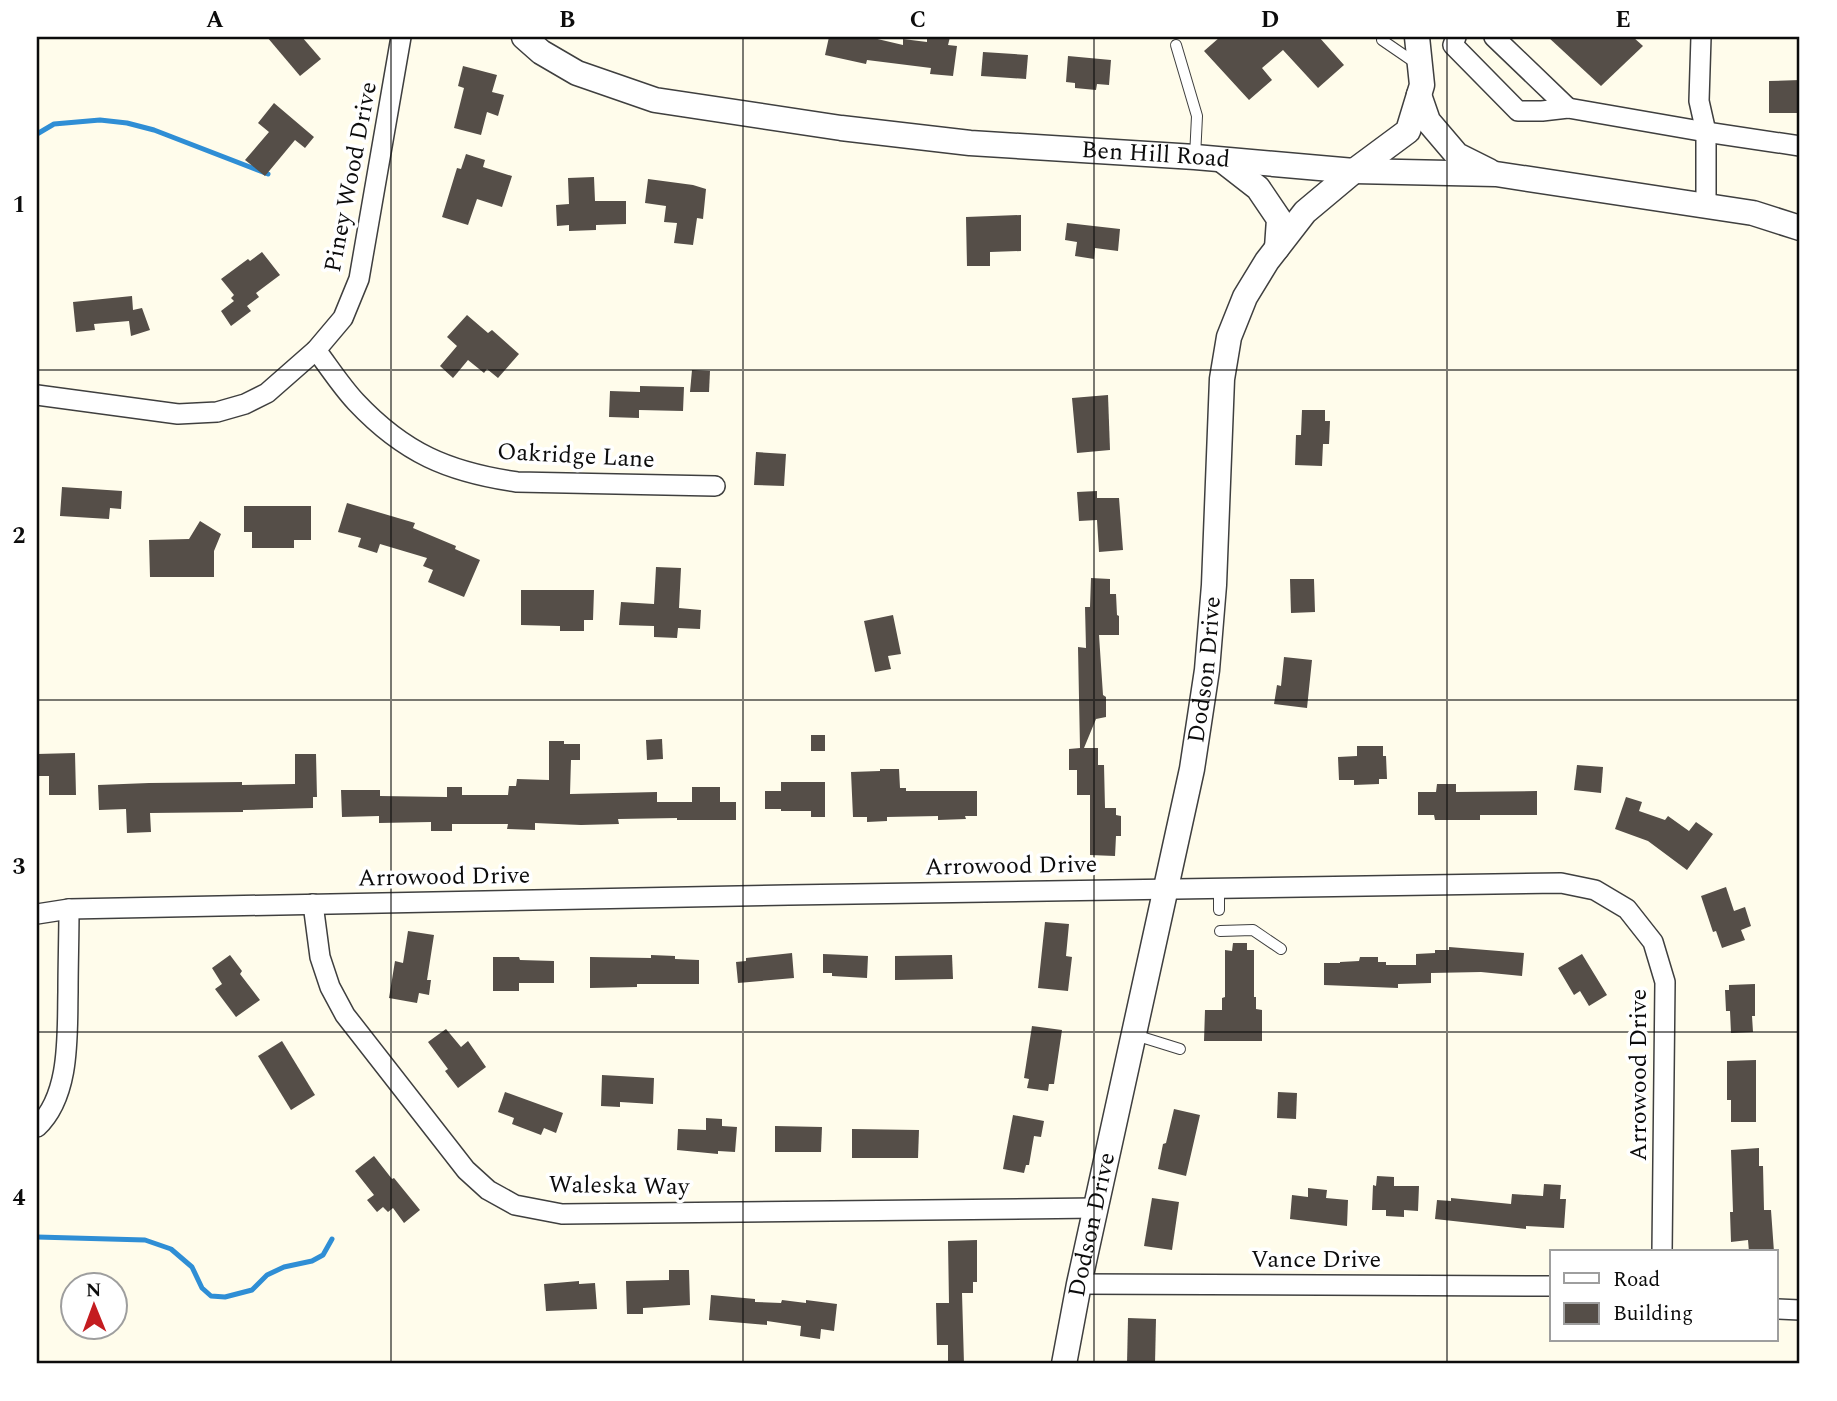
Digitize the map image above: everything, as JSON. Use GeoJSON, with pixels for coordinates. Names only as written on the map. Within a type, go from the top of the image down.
{"type":"FeatureCollection","features":[{"type":"Feature","properties":{"kind":"street","name":"Piney Wood Drive"},"geometry":{"type":"LineString","coordinates":[[37,394],[178,414],[217,412],[245,404],[267,393],[316,350],[343,318],[359,279],[401,37]]}},
{"type":"Feature","properties":{"kind":"street","name":"Ben Hill Road"},"geometry":{"type":"LineString","coordinates":[[524,37],[541,52],[577,73],[655,100],[841,128],[970,143],[1195,157],[1354,171],[1496,174],[1753,213],[1800,228]]}},
{"type":"Feature","properties":{"kind":"street","name":"Dodson Drive"},"geometry":{"type":"LineString","coordinates":[[1064,1364],[1079,1284],[1192,769],[1207,670],[1214,584],[1222,379],[1229,337],[1245,296],[1305,212],[1408,131],[1422,85],[1417,37]]}},
{"type":"Feature","properties":{"kind":"street"},"geometry":{"type":"LineString","coordinates":[[1456,37],[1453,45],[1518,111],[1568,108],[1800,146]]}},
{"type":"Feature","properties":{"kind":"street"},"geometry":{"type":"LineString","coordinates":[[1494,37],[1568,108]]}},
{"type":"Feature","properties":{"kind":"street"},"geometry":{"type":"LineString","coordinates":[[1701,37],[1699,101],[1706,132],[1706,206]]}},
{"type":"Feature","properties":{"kind":"street"},"geometry":{"type":"LineString","coordinates":[[1419,95],[1428,121],[1457,155],[1496,174]]}},
{"type":"Feature","properties":{"kind":"street"},"geometry":{"type":"LineString","coordinates":[[1222,160],[1258,188],[1279,219],[1277,248]]}},
{"type":"Feature","properties":{"kind":"street","name":"Oakridge Lane"},"geometry":{"type":"LineString","coordinates":[[316,350],[354,400],[380,426],[401,443],[457,470],[517,482],[715,486]]}},
{"type":"Feature","properties":{"kind":"street","name":"Arrowood Drive"},"geometry":{"type":"LineString","coordinates":[[37,914],[69,909],[1219,887],[1561,883],[1595,890],[1627,909],[1653,942],[1665,982],[1662,1250]]}},
{"type":"Feature","properties":{"kind":"street","name":"Waleska Way"},"geometry":{"type":"LineString","coordinates":[[313,904],[320,957],[330,987],[345,1014],[466,1170],[488,1190],[515,1205],[562,1213],[1096,1208]]}},
{"type":"Feature","properties":{"kind":"street"},"geometry":{"type":"LineString","coordinates":[[37,1127],[53,1104],[64,1069],[67,1048],[69,909]]}},
{"type":"Feature","properties":{"kind":"street","name":"Vance Drive"},"geometry":{"type":"LineString","coordinates":[[1079,1284],[1550,1286]]}},
{"type":"Feature","properties":{"kind":"street"},"geometry":{"type":"LineString","coordinates":[[1778,1308],[1800,1310]]}},
{"type":"Feature","properties":{"kind":"lane"},"geometry":{"type":"LineString","coordinates":[[1382,40],[1420,66]]}},
{"type":"Feature","properties":{"kind":"lane"},"geometry":{"type":"LineString","coordinates":[[1176,45],[1197,116],[1195,157]]}},
{"type":"Feature","properties":{"kind":"lane"},"geometry":{"type":"LineString","coordinates":[[1219,887],[1219,910]]}},
{"type":"Feature","properties":{"kind":"lane"},"geometry":{"type":"LineString","coordinates":[[1220,931],[1253,930],[1281,948]]}},
{"type":"Feature","properties":{"kind":"lane"},"geometry":{"type":"LineString","coordinates":[[1134,1035],[1180,1049]]}},
{"type":"Feature","properties":{"kind":"building"},"geometry":{"type":"Polygon","coordinates":[[[267,37],[302,37],[321,59],[300,76],[267,37]]]}},
{"type":"Feature","properties":{"kind":"building"},"geometry":{"type":"Polygon","coordinates":[[[829,37],[869,37],[903,45],[903,39],[927,42],[927,37],[950,37],[948,45],[957,46],[953,76],[930,74],[931,68],[867,60],[866,64],[825,55],[829,37]]]}},
{"type":"Feature","properties":{"kind":"building"},"geometry":{"type":"Polygon","coordinates":[[[1220,37],[1319,37],[1344,65],[1318,88],[1283,50],[1262,68],[1272,80],[1249,100],[1204,51],[1220,37]]]}},
{"type":"Feature","properties":{"kind":"building"},"geometry":{"type":"Polygon","coordinates":[[[1548,37],[1633,37],[1643,46],[1601,86],[1548,37]]]}},
{"type":"Feature","properties":{"kind":"building"},"geometry":{"type":"Polygon","coordinates":[[[983,52],[1028,55],[1026,79],[981,76],[983,52]]]}},
{"type":"Feature","properties":{"kind":"building"},"geometry":{"type":"Polygon","coordinates":[[[1068,56],[1111,60],[1109,85],[1097,84],[1096,90],[1075,88],[1075,83],[1066,82],[1068,56]]]}},
{"type":"Feature","properties":{"kind":"building"},"geometry":{"type":"Polygon","coordinates":[[[463,66],[497,75],[492,92],[504,95],[498,116],[487,112],[481,135],[454,128],[464,88],[458,86],[463,66]]]}},
{"type":"Feature","properties":{"kind":"building"},"geometry":{"type":"Polygon","coordinates":[[[1800,80],[1800,113],[1769,113],[1769,81],[1800,80]]]}},
{"type":"Feature","properties":{"kind":"building"},"geometry":{"type":"Polygon","coordinates":[[[274,103],[314,137],[305,148],[295,140],[265,176],[245,160],[269,132],[258,123],[274,103]]]}},
{"type":"Feature","properties":{"kind":"building"},"geometry":{"type":"Polygon","coordinates":[[[466,154],[485,160],[483,167],[512,176],[502,207],[477,199],[468,225],[442,217],[457,168],[461,169],[466,154]]]}},
{"type":"Feature","properties":{"kind":"building"},"geometry":{"type":"Polygon","coordinates":[[[594,177],[595,201],[626,201],[626,224],[596,225],[596,230],[569,231],[569,225],[557,226],[556,205],[569,204],[568,178],[594,177]]]}},
{"type":"Feature","properties":{"kind":"building"},"geometry":{"type":"Polygon","coordinates":[[[648,179],[706,189],[703,219],[697,218],[693,245],[674,243],[677,223],[664,222],[666,206],[645,203],[648,179]]]}},
{"type":"Feature","properties":{"kind":"building"},"geometry":{"type":"Polygon","coordinates":[[[1021,215],[1021,251],[990,252],[990,266],[967,266],[966,217],[1021,215]]]}},
{"type":"Feature","properties":{"kind":"building"},"geometry":{"type":"Polygon","coordinates":[[[1067,223],[1120,229],[1118,251],[1095,248],[1094,259],[1075,256],[1077,242],[1065,240],[1067,223]]]}},
{"type":"Feature","properties":{"kind":"building"},"geometry":{"type":"Polygon","coordinates":[[[262,252],[280,275],[256,293],[259,297],[247,306],[251,311],[231,326],[221,311],[234,301],[231,298],[234,295],[221,279],[262,252]]]}},
{"type":"Feature","properties":{"kind":"building"},"geometry":{"type":"Polygon","coordinates":[[[132,296],[133,310],[142,308],[150,330],[131,336],[129,321],[94,324],[95,330],[76,332],[73,302],[132,296]]]}},
{"type":"Feature","properties":{"kind":"building"},"geometry":{"type":"Polygon","coordinates":[[[467,315],[488,333],[492,330],[519,354],[498,378],[487,369],[484,373],[468,360],[453,378],[440,366],[457,346],[447,337],[467,315]]]}},
{"type":"Feature","properties":{"kind":"building"},"geometry":{"type":"Polygon","coordinates":[[[692,370],[710,371],[709,392],[690,392],[692,370]]]}},
{"type":"Feature","properties":{"kind":"building"},"geometry":{"type":"Polygon","coordinates":[[[640,386],[684,387],[683,411],[639,410],[639,418],[609,417],[610,391],[640,392],[640,386]]]}},
{"type":"Feature","properties":{"kind":"building"},"geometry":{"type":"Polygon","coordinates":[[[1108,395],[1110,450],[1077,453],[1072,398],[1108,395]]]}},
{"type":"Feature","properties":{"kind":"building"},"geometry":{"type":"Polygon","coordinates":[[[1302,410],[1325,410],[1325,421],[1330,421],[1329,444],[1323,444],[1322,466],[1295,465],[1296,435],[1301,435],[1302,410]]]}},
{"type":"Feature","properties":{"kind":"building"},"geometry":{"type":"Polygon","coordinates":[[[756,452],[786,454],[784,486],[754,485],[756,452]]]}},
{"type":"Feature","properties":{"kind":"building"},"geometry":{"type":"Polygon","coordinates":[[[62,487],[122,491],[121,509],[110,508],[109,519],[60,516],[62,487]]]}},
{"type":"Feature","properties":{"kind":"building"},"geometry":{"type":"Polygon","coordinates":[[[1097,491],[1097,498],[1119,498],[1123,550],[1099,552],[1097,520],[1079,521],[1077,492],[1097,491]]]}},
{"type":"Feature","properties":{"kind":"building"},"geometry":{"type":"Polygon","coordinates":[[[347,503],[415,523],[413,528],[456,546],[455,549],[480,560],[464,597],[428,582],[433,570],[423,566],[427,558],[380,544],[377,553],[358,547],[361,538],[338,532],[347,503]]]}},
{"type":"Feature","properties":{"kind":"building"},"geometry":{"type":"Polygon","coordinates":[[[244,506],[311,506],[311,540],[294,540],[294,548],[252,548],[252,532],[244,532],[244,506]]]}},
{"type":"Feature","properties":{"kind":"building"},"geometry":{"type":"Polygon","coordinates":[[[200,521],[221,534],[214,551],[214,577],[150,577],[149,540],[189,539],[200,521]]]}},
{"type":"Feature","properties":{"kind":"building"},"geometry":{"type":"Polygon","coordinates":[[[656,567],[681,568],[679,608],[701,610],[700,629],[678,628],[677,638],[654,637],[654,626],[619,625],[621,602],[654,604],[656,567]]]}},
{"type":"Feature","properties":{"kind":"building"},"geometry":{"type":"Polygon","coordinates":[[[1091,578],[1110,579],[1110,594],[1116,594],[1119,616],[1119,635],[1099,635],[1106,717],[1096,719],[1084,748],[1098,748],[1098,765],[1104,765],[1105,808],[1116,808],[1116,815],[1121,816],[1121,836],[1116,836],[1115,856],[1090,855],[1090,795],[1077,795],[1077,770],[1069,770],[1069,749],[1080,748],[1078,647],[1086,648],[1085,607],[1090,607],[1091,578]]]}},
{"type":"Feature","properties":{"kind":"building"},"geometry":{"type":"Polygon","coordinates":[[[1290,579],[1314,579],[1315,612],[1291,613],[1290,579]]]}},
{"type":"Feature","properties":{"kind":"building"},"geometry":{"type":"Polygon","coordinates":[[[521,590],[594,590],[593,620],[584,620],[584,631],[560,631],[560,626],[521,625],[521,590]]]}},
{"type":"Feature","properties":{"kind":"building"},"geometry":{"type":"Polygon","coordinates":[[[893,615],[901,654],[888,656],[891,669],[875,672],[864,621],[893,615]]]}},
{"type":"Feature","properties":{"kind":"building"},"geometry":{"type":"Polygon","coordinates":[[[1284,657],[1312,660],[1307,708],[1274,704],[1277,685],[1281,686],[1284,657]]]}},
{"type":"Feature","properties":{"kind":"building"},"geometry":{"type":"Polygon","coordinates":[[[811,735],[825,735],[825,751],[811,751],[811,735]]]}},
{"type":"Feature","properties":{"kind":"building"},"geometry":{"type":"Polygon","coordinates":[[[662,739],[663,759],[647,760],[646,740],[662,739]]]}},
{"type":"Feature","properties":{"kind":"building"},"geometry":{"type":"Polygon","coordinates":[[[549,741],[580,744],[580,760],[571,760],[570,794],[657,792],[657,802],[692,802],[692,787],[720,787],[720,802],[736,802],[736,820],[677,818],[618,819],[619,824],[535,823],[535,830],[507,829],[508,824],[452,824],[452,831],[431,831],[431,822],[379,823],[379,816],[342,817],[341,790],[380,790],[380,796],[447,797],[447,787],[462,787],[462,795],[508,795],[509,786],[516,786],[517,779],[549,780],[549,741]]]}},
{"type":"Feature","properties":{"kind":"building"},"geometry":{"type":"Polygon","coordinates":[[[1357,746],[1383,746],[1387,779],[1379,779],[1379,784],[1354,785],[1354,780],[1339,780],[1338,757],[1357,756],[1357,746]]]}},
{"type":"Feature","properties":{"kind":"building"},"geometry":{"type":"Polygon","coordinates":[[[75,753],[76,795],[49,795],[49,776],[37,776],[37,754],[75,753]]]}},
{"type":"Feature","properties":{"kind":"building"},"geometry":{"type":"Polygon","coordinates":[[[295,754],[316,754],[317,797],[313,797],[313,808],[150,813],[151,832],[127,833],[126,809],[99,810],[98,785],[242,782],[242,785],[295,784],[295,754]]]}},
{"type":"Feature","properties":{"kind":"building"},"geometry":{"type":"Polygon","coordinates":[[[1577,765],[1603,767],[1601,793],[1574,790],[1577,765]]]}},
{"type":"Feature","properties":{"kind":"building"},"geometry":{"type":"Polygon","coordinates":[[[899,769],[900,788],[906,788],[906,791],[977,791],[977,816],[938,820],[938,816],[887,817],[887,821],[867,822],[867,817],[853,817],[851,772],[899,769]]]}},
{"type":"Feature","properties":{"kind":"building"},"geometry":{"type":"Polygon","coordinates":[[[781,782],[825,782],[825,817],[811,817],[811,811],[765,809],[765,791],[781,791],[781,782]]]}},
{"type":"Feature","properties":{"kind":"building"},"geometry":{"type":"Polygon","coordinates":[[[1437,784],[1456,784],[1456,792],[1537,791],[1537,815],[1480,815],[1480,820],[1435,820],[1434,815],[1418,815],[1418,792],[1436,792],[1437,784]]]}},
{"type":"Feature","properties":{"kind":"building"},"geometry":{"type":"Polygon","coordinates":[[[1626,797],[1642,802],[1639,811],[1665,820],[1668,816],[1689,831],[1696,822],[1713,834],[1687,870],[1648,841],[1615,829],[1626,797]]]}},
{"type":"Feature","properties":{"kind":"building"},"geometry":{"type":"Polygon","coordinates":[[[1726,887],[1734,911],[1745,907],[1751,926],[1741,930],[1745,940],[1722,948],[1716,931],[1713,932],[1701,896],[1726,887]]]}},
{"type":"Feature","properties":{"kind":"building"},"geometry":{"type":"Polygon","coordinates":[[[1045,922],[1069,924],[1066,956],[1072,957],[1068,991],[1038,988],[1045,922]]]}},
{"type":"Feature","properties":{"kind":"building"},"geometry":{"type":"Polygon","coordinates":[[[408,931],[434,935],[427,980],[431,980],[429,995],[419,993],[417,1003],[389,998],[395,961],[403,963],[408,931]]]}},
{"type":"Feature","properties":{"kind":"building"},"geometry":{"type":"Polygon","coordinates":[[[1233,943],[1247,943],[1247,950],[1254,950],[1254,997],[1256,1009],[1262,1010],[1262,1041],[1204,1041],[1205,1010],[1222,1010],[1222,998],[1225,997],[1225,950],[1232,951],[1233,943]]]}},
{"type":"Feature","properties":{"kind":"building"},"geometry":{"type":"Polygon","coordinates":[[[1449,947],[1524,953],[1522,976],[1481,972],[1431,973],[1431,983],[1398,984],[1398,988],[1324,985],[1324,963],[1378,957],[1378,962],[1386,962],[1386,965],[1416,965],[1416,954],[1435,953],[1435,950],[1449,950],[1449,947]]]}},
{"type":"Feature","properties":{"kind":"building"},"geometry":{"type":"Polygon","coordinates":[[[792,953],[794,978],[738,983],[736,962],[746,961],[746,958],[792,953]]]}},
{"type":"Feature","properties":{"kind":"building"},"geometry":{"type":"Polygon","coordinates":[[[823,954],[868,956],[867,978],[823,973],[823,954]]]}},
{"type":"Feature","properties":{"kind":"building"},"geometry":{"type":"Polygon","coordinates":[[[1582,954],[1607,995],[1589,1006],[1580,991],[1574,995],[1558,968],[1582,954]]]}},
{"type":"Feature","properties":{"kind":"building"},"geometry":{"type":"Polygon","coordinates":[[[230,955],[242,971],[240,974],[260,1000],[236,1017],[215,989],[222,984],[212,968],[230,955]]]}},
{"type":"Feature","properties":{"kind":"building"},"geometry":{"type":"Polygon","coordinates":[[[651,955],[699,960],[699,984],[637,984],[637,987],[590,988],[590,957],[651,958],[651,955]]]}},
{"type":"Feature","properties":{"kind":"building"},"geometry":{"type":"Polygon","coordinates":[[[952,955],[953,979],[895,980],[895,956],[952,955]]]}},
{"type":"Feature","properties":{"kind":"building"},"geometry":{"type":"Polygon","coordinates":[[[493,957],[554,961],[554,983],[519,983],[519,991],[493,991],[493,957]]]}},
{"type":"Feature","properties":{"kind":"building"},"geometry":{"type":"Polygon","coordinates":[[[1755,984],[1753,1032],[1731,1033],[1725,990],[1729,990],[1729,985],[1755,984]]]}},
{"type":"Feature","properties":{"kind":"building"},"geometry":{"type":"Polygon","coordinates":[[[1032,1026],[1062,1030],[1054,1084],[1049,1084],[1048,1091],[1027,1088],[1029,1079],[1024,1078],[1032,1026]]]}},
{"type":"Feature","properties":{"kind":"building"},"geometry":{"type":"Polygon","coordinates":[[[446,1029],[461,1047],[468,1041],[486,1067],[458,1088],[428,1042],[446,1029]]]}},
{"type":"Feature","properties":{"kind":"building"},"geometry":{"type":"Polygon","coordinates":[[[282,1041],[315,1095],[291,1110],[258,1056],[282,1041]]]}},
{"type":"Feature","properties":{"kind":"building"},"geometry":{"type":"Polygon","coordinates":[[[1756,1060],[1756,1122],[1731,1122],[1731,1100],[1727,1100],[1727,1061],[1756,1060]]]}},
{"type":"Feature","properties":{"kind":"building"},"geometry":{"type":"Polygon","coordinates":[[[602,1075],[654,1078],[653,1104],[620,1102],[620,1107],[601,1106],[602,1075]]]}},
{"type":"Feature","properties":{"kind":"building"},"geometry":{"type":"Polygon","coordinates":[[[505,1092],[563,1113],[556,1133],[544,1128],[541,1135],[512,1124],[514,1118],[498,1112],[505,1092]]]}},
{"type":"Feature","properties":{"kind":"building"},"geometry":{"type":"Polygon","coordinates":[[[1278,1092],[1297,1093],[1296,1119],[1277,1118],[1278,1092]]]}},
{"type":"Feature","properties":{"kind":"building"},"geometry":{"type":"Polygon","coordinates":[[[1174,1109],[1200,1115],[1186,1176],[1158,1169],[1174,1109]]]}},
{"type":"Feature","properties":{"kind":"building"},"geometry":{"type":"Polygon","coordinates":[[[1013,1115],[1044,1121],[1041,1137],[1034,1136],[1029,1165],[1026,1165],[1024,1173],[1003,1169],[1013,1115]]]}},
{"type":"Feature","properties":{"kind":"building"},"geometry":{"type":"Polygon","coordinates":[[[706,1118],[722,1119],[722,1126],[737,1127],[735,1152],[718,1151],[718,1154],[677,1150],[678,1129],[706,1130],[706,1118]]]}},
{"type":"Feature","properties":{"kind":"building"},"geometry":{"type":"Polygon","coordinates":[[[775,1126],[822,1127],[821,1152],[775,1152],[775,1126]]]}},
{"type":"Feature","properties":{"kind":"building"},"geometry":{"type":"Polygon","coordinates":[[[852,1129],[919,1130],[918,1158],[852,1158],[852,1129]]]}},
{"type":"Feature","properties":{"kind":"building"},"geometry":{"type":"Polygon","coordinates":[[[1759,1148],[1759,1166],[1763,1166],[1764,1210],[1771,1210],[1774,1250],[1749,1250],[1748,1240],[1731,1242],[1731,1150],[1759,1148]]]}},
{"type":"Feature","properties":{"kind":"building"},"geometry":{"type":"Polygon","coordinates":[[[374,1156],[420,1210],[404,1223],[393,1208],[388,1212],[383,1207],[377,1212],[367,1200],[374,1195],[355,1171],[374,1156]]]}},
{"type":"Feature","properties":{"kind":"building"},"geometry":{"type":"Polygon","coordinates":[[[1377,1176],[1394,1177],[1394,1186],[1419,1186],[1418,1211],[1404,1210],[1404,1217],[1386,1216],[1386,1210],[1372,1210],[1373,1185],[1376,1186],[1377,1176]]]}},
{"type":"Feature","properties":{"kind":"building"},"geometry":{"type":"Polygon","coordinates":[[[1544,1184],[1561,1185],[1560,1199],[1566,1199],[1564,1228],[1526,1226],[1526,1229],[1435,1219],[1437,1200],[1451,1201],[1451,1198],[1511,1204],[1512,1194],[1543,1196],[1544,1184]]]}},
{"type":"Feature","properties":{"kind":"building"},"geometry":{"type":"Polygon","coordinates":[[[1308,1188],[1327,1190],[1326,1198],[1348,1200],[1347,1226],[1290,1219],[1292,1195],[1308,1197],[1308,1188]]]}},
{"type":"Feature","properties":{"kind":"building"},"geometry":{"type":"Polygon","coordinates":[[[1152,1198],[1179,1202],[1172,1250],[1144,1246],[1152,1198]]]}},
{"type":"Feature","properties":{"kind":"building"},"geometry":{"type":"Polygon","coordinates":[[[977,1240],[977,1282],[973,1282],[973,1293],[962,1293],[964,1364],[948,1364],[948,1345],[937,1345],[936,1303],[949,1303],[948,1241],[977,1240]]]}},
{"type":"Feature","properties":{"kind":"building"},"geometry":{"type":"Polygon","coordinates":[[[669,1270],[689,1270],[690,1305],[643,1308],[643,1314],[627,1314],[626,1281],[669,1280],[669,1270]]]}},
{"type":"Feature","properties":{"kind":"building"},"geometry":{"type":"Polygon","coordinates":[[[579,1281],[579,1284],[595,1283],[597,1309],[546,1311],[544,1284],[579,1281]]]}},
{"type":"Feature","properties":{"kind":"building"},"geometry":{"type":"Polygon","coordinates":[[[711,1295],[755,1299],[755,1302],[781,1303],[782,1300],[806,1303],[806,1300],[837,1304],[834,1331],[821,1329],[820,1339],[800,1336],[801,1326],[767,1321],[767,1325],[709,1320],[711,1295]]]}},
{"type":"Feature","properties":{"kind":"building"},"geometry":{"type":"Polygon","coordinates":[[[1128,1318],[1156,1319],[1155,1364],[1127,1364],[1128,1318]]]}},
{"type":"Feature","properties":{"kind":"waterway"},"geometry":{"type":"LineString","coordinates":[[37,134],[54,124],[100,120],[127,123],[154,130],[268,174]]}},
{"type":"Feature","properties":{"kind":"waterway"},"geometry":{"type":"LineString","coordinates":[[37,1237],[145,1240],[171,1249],[192,1267],[202,1288],[211,1296],[225,1297],[252,1290],[267,1275],[284,1267],[312,1261],[323,1255],[332,1239]]}}]}
